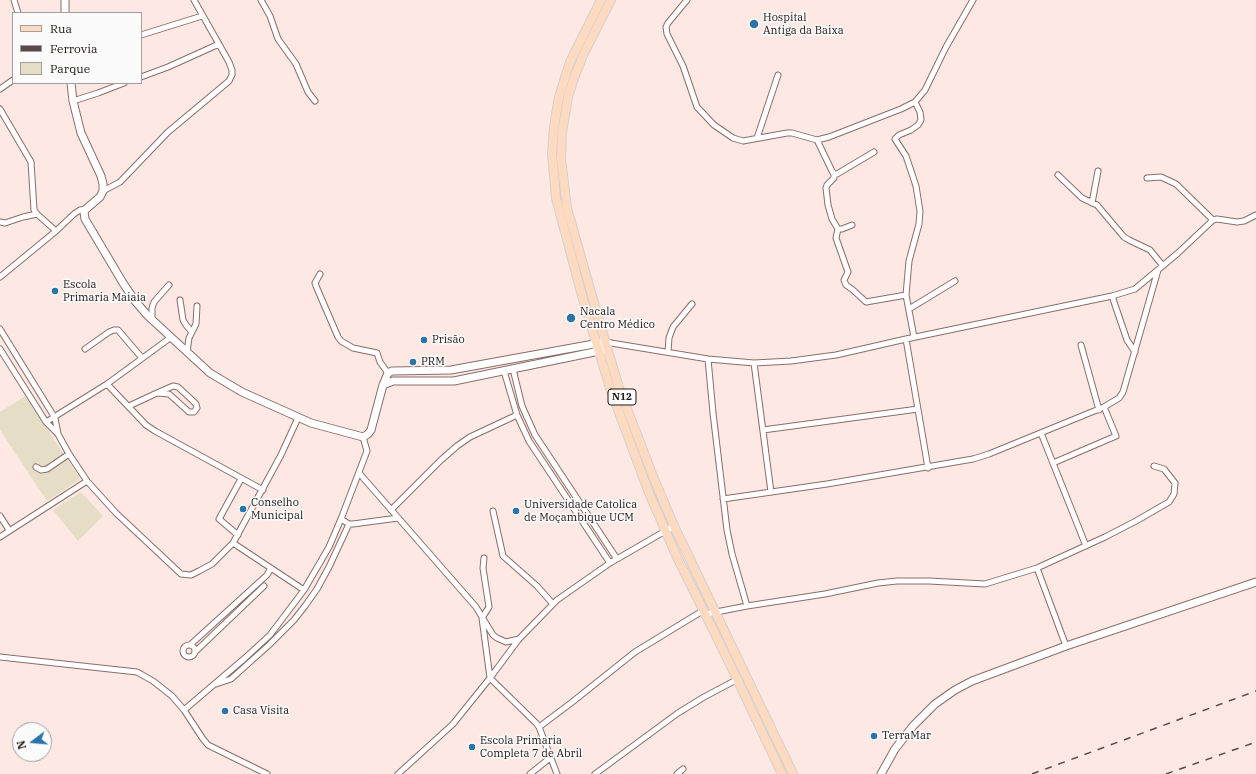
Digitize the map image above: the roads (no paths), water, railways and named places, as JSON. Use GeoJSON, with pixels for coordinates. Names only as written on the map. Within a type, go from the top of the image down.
{"type":"FeatureCollection","features":[{"type":"Feature","properties":{"kind":"main road","name":"N12"},"geometry":{"type":"LineString","coordinates":[[601,0],[570,62],[563,80],[556,111],[552,153],[556,198],[598,347],[624,427],[649,493],[665,530],[738,679],[777,753],[793,774]]}},
{"type":"Feature","properties":{"kind":"main road","name":"N12"},"geometry":{"type":"LineString","coordinates":[[611,0],[584,53],[568,98],[562,139],[561,159],[568,208],[606,345],[633,425],[674,526],[715,612],[777,753],[782,774]]}},
{"type":"Feature","properties":{"kind":"street"},"geometry":{"type":"LineString","coordinates":[[14,0],[18,12]]}},
{"type":"Feature","properties":{"kind":"street"},"geometry":{"type":"LineString","coordinates":[[64,0],[65,12]]}},
{"type":"Feature","properties":{"kind":"street"},"geometry":{"type":"LineString","coordinates":[[0,278],[74,214],[80,210],[86,209],[96,201],[102,191],[120,182],[168,132],[229,81],[232,75],[232,70],[194,0]]}},
{"type":"Feature","properties":{"kind":"street"},"geometry":{"type":"LineString","coordinates":[[261,0],[270,16],[278,39],[296,64],[308,92],[315,101]]}},
{"type":"Feature","properties":{"kind":"street"},"geometry":{"type":"LineString","coordinates":[[687,0],[668,22],[666,27],[667,34],[683,66],[697,107],[714,125],[733,138],[743,141],[792,133],[817,140],[838,134],[915,102],[924,90],[946,47],[973,0]]}},
{"type":"Feature","properties":{"kind":"street"},"geometry":{"type":"LineString","coordinates":[[142,35],[202,16]]}},
{"type":"Feature","properties":{"kind":"street"},"geometry":{"type":"LineString","coordinates":[[142,76],[168,67],[219,44]]}},
{"type":"Feature","properties":{"kind":"street"},"geometry":{"type":"LineString","coordinates":[[757,138],[778,75]]}},
{"type":"Feature","properties":{"kind":"street"},"geometry":{"type":"LineString","coordinates":[[0,89],[12,81]]}},
{"type":"Feature","properties":{"kind":"street"},"geometry":{"type":"LineString","coordinates":[[71,84],[73,101],[81,133],[101,176],[102,191]]}},
{"type":"Feature","properties":{"kind":"street"},"geometry":{"type":"LineString","coordinates":[[73,101],[98,94],[122,84]]}},
{"type":"Feature","properties":{"kind":"street"},"geometry":{"type":"LineString","coordinates":[[914,337],[906,295],[909,261],[919,224],[920,211],[916,186],[911,170],[906,156],[895,139],[899,135],[915,128],[921,120],[920,112],[915,102]]}},
{"type":"Feature","properties":{"kind":"street"},"geometry":{"type":"LineString","coordinates":[[0,109],[31,162],[34,204],[37,214],[56,231]]}},
{"type":"Feature","properties":{"kind":"street"},"geometry":{"type":"LineString","coordinates":[[817,140],[834,174],[834,178],[826,188],[830,212],[835,226],[838,229]]}},
{"type":"Feature","properties":{"kind":"street"},"geometry":{"type":"LineString","coordinates":[[834,174],[837,174],[874,152]]}},
{"type":"Feature","properties":{"kind":"street"},"geometry":{"type":"LineString","coordinates":[[1092,203],[1098,171]]}},
{"type":"Feature","properties":{"kind":"street"},"geometry":{"type":"LineString","coordinates":[[1058,175],[1082,198],[1100,209],[1124,237],[1150,250],[1163,266]]}},
{"type":"Feature","properties":{"kind":"street"},"geometry":{"type":"LineString","coordinates":[[1147,178],[1161,177],[1176,184],[1213,220]]}},
{"type":"Feature","properties":{"kind":"street"},"geometry":{"type":"LineString","coordinates":[[86,209],[84,212],[85,219],[135,300],[152,321],[170,338],[214,376],[242,392],[298,418],[338,431],[363,437],[368,434],[371,430],[383,385],[388,373],[395,370],[451,370],[598,347]]}},
{"type":"Feature","properties":{"kind":"street"},"geometry":{"type":"LineString","coordinates":[[0,222],[5,223],[37,214]]}},
{"type":"Feature","properties":{"kind":"street"},"geometry":{"type":"LineString","coordinates":[[383,385],[393,381],[454,381],[513,369],[606,345],[620,344],[708,358],[754,363],[791,361],[836,355],[914,337],[1112,296],[1139,287],[1213,220],[1217,219],[1237,222],[1244,221],[1256,215]]}},
{"type":"Feature","properties":{"kind":"street"},"geometry":{"type":"LineString","coordinates":[[838,229],[852,226]]}},
{"type":"Feature","properties":{"kind":"street"},"geometry":{"type":"LineString","coordinates":[[838,229],[836,238],[848,272],[844,280],[846,285],[854,290],[866,302],[906,295]]}},
{"type":"Feature","properties":{"kind":"street"},"geometry":{"type":"LineString","coordinates":[[723,499],[928,468],[979,458],[1099,410],[1121,396],[1158,270]]}},
{"type":"Feature","properties":{"kind":"street"},"geometry":{"type":"LineString","coordinates":[[320,274],[316,286],[338,337],[341,341],[353,348],[377,353],[380,362],[388,373]]}},
{"type":"Feature","properties":{"kind":"street"},"geometry":{"type":"LineString","coordinates":[[908,310],[955,281]]}},
{"type":"Feature","properties":{"kind":"street"},"geometry":{"type":"LineString","coordinates":[[152,321],[152,308],[154,302],[169,286]]}},
{"type":"Feature","properties":{"kind":"street"},"geometry":{"type":"LineString","coordinates":[[1112,296],[1127,340],[1135,352]]}},
{"type":"Feature","properties":{"kind":"street"},"geometry":{"type":"LineString","coordinates":[[180,300],[183,320],[192,332]]}},
{"type":"Feature","properties":{"kind":"street"},"geometry":{"type":"LineString","coordinates":[[668,352],[669,338],[673,327],[692,304]]}},
{"type":"Feature","properties":{"kind":"street"},"geometry":{"type":"LineString","coordinates":[[187,352],[189,338],[196,324],[197,306]]}},
{"type":"Feature","properties":{"kind":"street"},"geometry":{"type":"LineString","coordinates":[[0,329],[55,418],[58,434]]}},
{"type":"Feature","properties":{"kind":"street"},"geometry":{"type":"LineString","coordinates":[[85,349],[109,332],[118,330],[142,358]]}},
{"type":"Feature","properties":{"kind":"street"},"geometry":{"type":"LineString","coordinates":[[46,422],[55,418],[107,384],[170,338]]}},
{"type":"Feature","properties":{"kind":"street"},"geometry":{"type":"LineString","coordinates":[[906,339],[928,468]]}},
{"type":"Feature","properties":{"kind":"street"},"geometry":{"type":"LineString","coordinates":[[1080,345],[1099,410]]}},
{"type":"Feature","properties":{"kind":"street"},"geometry":{"type":"LineString","coordinates":[[0,349],[46,422],[58,434],[87,481],[121,518],[181,574],[191,575],[206,568],[223,554],[233,543],[281,456],[298,418]]}},
{"type":"Feature","properties":{"kind":"street"},"geometry":{"type":"LineString","coordinates":[[708,358],[723,499],[732,554],[747,606]]}},
{"type":"Feature","properties":{"kind":"street"},"geometry":{"type":"LineString","coordinates":[[754,363],[771,492]]}},
{"type":"Feature","properties":{"kind":"street"},"geometry":{"type":"LineString","coordinates":[[513,369],[522,406],[535,435],[617,559]]}},
{"type":"Feature","properties":{"kind":"street"},"geometry":{"type":"LineString","coordinates":[[504,371],[517,415],[529,441],[610,563]]}},
{"type":"Feature","properties":{"kind":"street"},"geometry":{"type":"LineString","coordinates":[[107,384],[146,425],[263,490]]}},
{"type":"Feature","properties":{"kind":"street"},"geometry":{"type":"LineString","coordinates":[[129,406],[171,386],[176,386],[196,404],[197,408],[194,412],[189,412],[169,394],[157,393]]}},
{"type":"Feature","properties":{"kind":"street"},"geometry":{"type":"LineString","coordinates":[[1053,463],[1116,436],[1104,407]]}},
{"type":"Feature","properties":{"kind":"street"},"geometry":{"type":"LineString","coordinates":[[763,430],[918,409]]}},
{"type":"Feature","properties":{"kind":"street"},"geometry":{"type":"LineString","coordinates":[[391,510],[457,446],[470,437],[517,415]]}},
{"type":"Feature","properties":{"kind":"street"},"geometry":{"type":"LineString","coordinates":[[1041,433],[1086,546]]}},
{"type":"Feature","properties":{"kind":"street"},"geometry":{"type":"LineString","coordinates":[[184,710],[270,635],[304,590],[329,547],[359,473],[367,452],[363,437]]}},
{"type":"Feature","properties":{"kind":"street"},"geometry":{"type":"LineString","coordinates":[[36,468],[41,470],[47,469],[69,454]]}},
{"type":"Feature","properties":{"kind":"street"},"geometry":{"type":"LineString","coordinates":[[539,727],[635,652],[705,612],[715,612],[825,594],[878,583],[897,581],[985,584],[1037,568],[1136,522],[1169,502],[1174,494],[1175,482],[1164,468],[1154,466]]}},
{"type":"Feature","properties":{"kind":"street"},"geometry":{"type":"LineString","coordinates":[[359,473],[476,607],[489,630],[497,638],[506,642],[519,639]]}},
{"type":"Feature","properties":{"kind":"street"},"geometry":{"type":"LineString","coordinates":[[238,535],[219,519],[241,479]]}},
{"type":"Feature","properties":{"kind":"street"},"geometry":{"type":"LineString","coordinates":[[0,537],[87,481]]}},
{"type":"Feature","properties":{"kind":"street"},"geometry":{"type":"LineString","coordinates":[[493,510],[503,556],[537,586],[553,604]]}},
{"type":"Feature","properties":{"kind":"street"},"geometry":{"type":"LineString","coordinates":[[0,516],[9,530]]}},
{"type":"Feature","properties":{"kind":"street"},"geometry":{"type":"LineString","coordinates":[[341,519],[349,524],[398,518]]}},
{"type":"Feature","properties":{"kind":"street"},"geometry":{"type":"LineString","coordinates":[[213,685],[231,679],[294,620],[317,588],[329,567],[349,524]]}},
{"type":"Feature","properties":{"kind":"street"},"geometry":{"type":"LineString","coordinates":[[398,774],[453,724],[519,639],[553,604],[610,563],[674,526]]}},
{"type":"Feature","properties":{"kind":"street"},"geometry":{"type":"LineString","coordinates":[[233,543],[304,590]]}},
{"type":"Feature","properties":{"kind":"street"},"geometry":{"type":"LineString","coordinates":[[484,558],[483,568],[489,607],[482,618],[490,678],[532,718],[539,727],[557,774]]}},
{"type":"Feature","properties":{"kind":"street"},"geometry":{"type":"LineString","coordinates":[[264,586],[190,657],[184,654],[184,648],[190,645],[267,575],[271,568]]}},
{"type":"Feature","properties":{"kind":"street"},"geometry":{"type":"LineString","coordinates":[[1037,568],[1066,646]]}},
{"type":"Feature","properties":{"kind":"street"},"geometry":{"type":"LineString","coordinates":[[881,774],[895,748],[913,726],[935,704],[955,690],[972,681],[1066,646],[1256,582]]}},
{"type":"Feature","properties":{"kind":"street"},"geometry":{"type":"LineString","coordinates":[[190,645],[194,648],[195,652]]}},
{"type":"Feature","properties":{"kind":"street"},"geometry":{"type":"LineString","coordinates":[[0,657],[137,672],[162,687],[172,696],[184,710],[203,740],[208,745],[266,774]]}},
{"type":"Feature","properties":{"kind":"street"},"geometry":{"type":"LineString","coordinates":[[595,774],[678,713],[704,696],[738,679]]}},
{"type":"Feature","properties":{"kind":"street"},"geometry":{"type":"LineString","coordinates":[[530,774],[550,758]]}},
{"type":"Feature","properties":{"kind":"street"},"geometry":{"type":"LineString","coordinates":[[677,774],[683,769]]}},
{"type":"Feature","properties":{"kind":"railway"},"geometry":{"type":"LineString","coordinates":[[1032,774],[1256,691]]}},
{"type":"Feature","properties":{"kind":"railway"},"geometry":{"type":"LineString","coordinates":[[1166,774],[1256,742]]}},
{"type":"Feature","properties":{"kind":"place","name":"Hospital Antiga da Baixa"},"geometry":{"type":"Point","coordinates":[754,24]}},
{"type":"Feature","properties":{"kind":"place","name":"Escola Primaria Maiaia"},"geometry":{"type":"Point","coordinates":[55,291]}},
{"type":"Feature","properties":{"kind":"place","name":"Nacala Centro Médico"},"geometry":{"type":"Point","coordinates":[571,318]}},
{"type":"Feature","properties":{"kind":"place","name":"Prisão"},"geometry":{"type":"Point","coordinates":[424,340]}},
{"type":"Feature","properties":{"kind":"place","name":"PRM"},"geometry":{"type":"Point","coordinates":[413,362]}},
{"type":"Feature","properties":{"kind":"place","name":"Conselho Municipal"},"geometry":{"type":"Point","coordinates":[243,509]}},
{"type":"Feature","properties":{"kind":"place","name":"Universidade Catolica de Moçambique UCM"},"geometry":{"type":"Point","coordinates":[516,511]}},
{"type":"Feature","properties":{"kind":"place","name":"Casa Visita"},"geometry":{"type":"Point","coordinates":[225,711]}},
{"type":"Feature","properties":{"kind":"place","name":"TerraMar"},"geometry":{"type":"Point","coordinates":[874,736]}},
{"type":"Feature","properties":{"kind":"place","name":"Escola Primaria Completa 7 de Abril"},"geometry":{"type":"Point","coordinates":[472,747]}}]}
